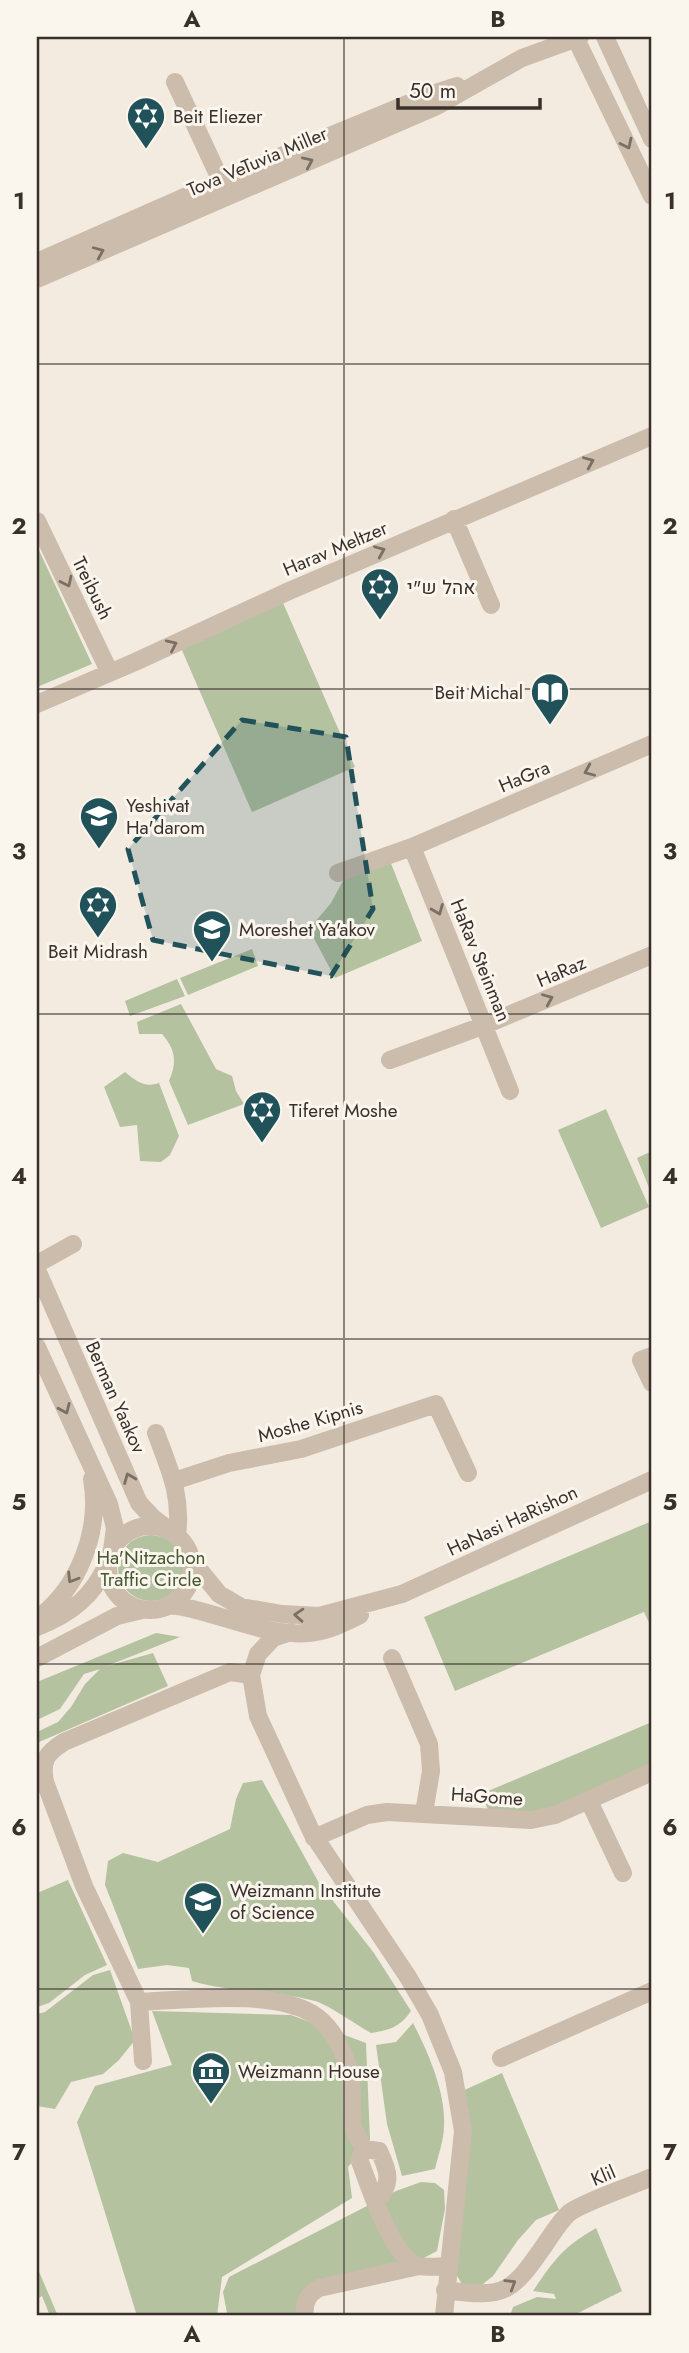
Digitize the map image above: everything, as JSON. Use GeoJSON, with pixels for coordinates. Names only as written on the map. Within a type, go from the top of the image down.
{"type":"FeatureCollection","features":[{"type":"Feature","properties":{"kind":"street","name":"Tova VeTuvia Miller"},"geometry":{"type":"LineString","coordinates":[[522,58],[543,37]]}},
{"type":"Feature","properties":{"kind":"street","name":"Tova VeTuvia Miller"},"geometry":{"type":"LineString","coordinates":[[37,279],[437,106],[522,58],[577,37]]}},
{"type":"Feature","properties":{"kind":"street"},"geometry":{"type":"LineString","coordinates":[[577,37],[652,196]]}},
{"type":"Feature","properties":{"kind":"street"},"geometry":{"type":"LineString","coordinates":[[605,37],[652,139]]}},
{"type":"Feature","properties":{"kind":"street","name":"Tova VeTuvia Miller"},"geometry":{"type":"LineString","coordinates":[[37,262],[221,181],[429,95],[491,75]]}},
{"type":"Feature","properties":{"kind":"street"},"geometry":{"type":"LineString","coordinates":[[175,82],[221,181]]}},
{"type":"Feature","properties":{"kind":"street","name":"Harav Meltzer"},"geometry":{"type":"LineString","coordinates":[[37,704],[454,519],[652,436]]}},
{"type":"Feature","properties":{"kind":"street"},"geometry":{"type":"LineString","coordinates":[[454,519],[491,605]]}},
{"type":"Feature","properties":{"kind":"street","name":"Treibush"},"geometry":{"type":"LineString","coordinates":[[37,521],[110,673]]}},
{"type":"Feature","properties":{"kind":"street","name":"HaGra"},"geometry":{"type":"LineString","coordinates":[[338,873],[412,847],[652,744]]}},
{"type":"Feature","properties":{"kind":"street","name":"HaRav Steinman"},"geometry":{"type":"LineString","coordinates":[[412,847],[510,1091]]}},
{"type":"Feature","properties":{"kind":"street","name":"HaRaz"},"geometry":{"type":"LineString","coordinates":[[390,1060],[485,1025],[652,955]]}},
{"type":"Feature","properties":{"kind":"street"},"geometry":{"type":"LineString","coordinates":[[37,1264],[73,1244]]}},
{"type":"Feature","properties":{"kind":"street","name":"Berman Yaakov"},"geometry":{"type":"LineString","coordinates":[[37,1270],[139,1503],[173,1533]]}},
{"type":"Feature","properties":{"kind":"street"},"geometry":{"type":"LineString","coordinates":[[37,1347],[113,1513],[115,1528],[108,1575],[115,1591],[127,1603],[142,1610]]}},
{"type":"Feature","properties":{"kind":"street"},"geometry":{"type":"LineString","coordinates":[[652,1356],[642,1360],[652,1383]]}},
{"type":"Feature","properties":{"kind":"street","name":"Moshe Kipnis"},"geometry":{"type":"LineString","coordinates":[[174,1481],[229,1463],[301,1449],[436,1404],[468,1473]]}},
{"type":"Feature","properties":{"kind":"street"},"geometry":{"type":"LineString","coordinates":[[156,1433],[174,1481],[180,1507],[173,1533]]}},
{"type":"Feature","properties":{"kind":"street"},"geometry":{"type":"LineString","coordinates":[[37,1619],[66,1589],[85,1554],[94,1516],[90,1466]]}},
{"type":"Feature","properties":{"kind":"street","name":"HaNasi HaRishon"},"geometry":{"type":"LineString","coordinates":[[171,1605],[219,1615],[251,1626],[291,1633],[325,1630],[652,1480]]}},
{"type":"Feature","properties":{"kind":"street"},"geometry":{"type":"LineString","coordinates":[[37,1627],[65,1614],[83,1601],[96,1586],[111,1554],[124,1536],[140,1528],[158,1527],[173,1533],[187,1547],[192,1561],[192,1578],[187,1590],[171,1605],[157,1610],[142,1610],[117,1616],[37,1658]]}},
{"type":"Feature","properties":{"kind":"street","name":"HaNasi HaRishon"},"geometry":{"type":"LineString","coordinates":[[192,1561],[219,1594],[241,1607],[282,1614],[319,1616],[390,1598]]}},
{"type":"Feature","properties":{"kind":"street"},"geometry":{"type":"LineString","coordinates":[[219,1615],[244,1627],[249,1639],[258,1716],[314,1838],[408,1977],[430,2015],[453,2072],[463,2131],[444,2316]]}},
{"type":"Feature","properties":{"kind":"street"},"geometry":{"type":"LineString","coordinates":[[252,1672],[258,1654],[265,1644],[273,1638],[291,1633]]}},
{"type":"Feature","properties":{"kind":"street"},"geometry":{"type":"LineString","coordinates":[[392,1658],[429,1744],[431,1771],[424,1813]]}},
{"type":"Feature","properties":{"kind":"street"},"geometry":{"type":"LineString","coordinates":[[143,2061],[139,2002],[84,1886],[45,1782],[42,1767],[45,1756],[64,1742],[230,1672],[252,1672]]}},
{"type":"Feature","properties":{"kind":"street","name":"HaGome"},"geometry":{"type":"LineString","coordinates":[[314,1838],[366,1815],[401,1811],[531,1820],[555,1815],[652,1772]]}},
{"type":"Feature","properties":{"kind":"street"},"geometry":{"type":"LineString","coordinates":[[589,1801],[623,1873]]}},
{"type":"Feature","properties":{"kind":"street"},"geometry":{"type":"LineString","coordinates":[[501,2058],[652,1991]]}},
{"type":"Feature","properties":{"kind":"street"},"geometry":{"type":"LineString","coordinates":[[139,2002],[224,1998],[273,2001],[292,2005],[317,2017],[334,2034],[349,2069],[353,2083],[353,2127],[363,2148],[379,2151],[388,2172],[385,2192],[375,2202],[401,2253],[419,2266]]}},
{"type":"Feature","properties":{"kind":"street","name":"Klil"},"geometry":{"type":"LineString","coordinates":[[445,2290],[482,2294],[510,2287],[522,2278],[570,2211],[652,2177]]}},
{"type":"Feature","properties":{"kind":"street"},"geometry":{"type":"LineString","coordinates":[[304,2316],[305,2302],[312,2292],[319,2288],[419,2266],[448,2266]]}},
{"type":"Feature","properties":{"kind":"highlighted area"},"geometry":{"type":"Polygon","coordinates":[[[242,720],[346,737],[373,909],[331,976],[153,940],[128,849],[242,720]]]}},
{"type":"Feature","properties":{"kind":"green space"},"geometry":{"type":"Polygon","coordinates":[[[37,546],[92,664],[37,687],[37,546]]]}},
{"type":"Feature","properties":{"kind":"green space"},"geometry":{"type":"Polygon","coordinates":[[[283,603],[355,767],[252,812],[181,648],[283,603]]]}},
{"type":"Feature","properties":{"kind":"green space"},"geometry":{"type":"Polygon","coordinates":[[[390,861],[422,941],[335,978],[309,929],[331,903],[345,877],[390,861]]]}},
{"type":"Feature","properties":{"kind":"green space"},"geometry":{"type":"Polygon","coordinates":[[[252,949],[258,966],[188,995],[180,978],[252,949]]]}},
{"type":"Feature","properties":{"kind":"green space"},"geometry":{"type":"Polygon","coordinates":[[[177,979],[185,996],[130,1016],[125,1001],[177,979]]]}},
{"type":"Feature","properties":{"kind":"green space"},"geometry":{"type":"Polygon","coordinates":[[[181,1004],[216,1069],[232,1076],[236,1091],[244,1104],[188,1125],[169,1081],[174,1062],[170,1045],[162,1034],[139,1034],[137,1022],[181,1004]]]}},
{"type":"Feature","properties":{"kind":"green space"},"geometry":{"type":"Polygon","coordinates":[[[125,1072],[145,1084],[159,1083],[179,1136],[170,1155],[161,1162],[140,1161],[137,1125],[120,1127],[104,1087],[125,1072]]]}},
{"type":"Feature","properties":{"kind":"green space"},"geometry":{"type":"Polygon","coordinates":[[[606,1109],[649,1207],[601,1228],[558,1130],[606,1109]]]}},
{"type":"Feature","properties":{"kind":"green space"},"geometry":{"type":"Polygon","coordinates":[[[652,1151],[652,1195],[637,1158],[652,1151]]]}},
{"type":"Feature","properties":{"kind":"green space"},"geometry":{"type":"Polygon","coordinates":[[[652,1521],[652,1629],[644,1612],[455,1691],[424,1617],[652,1521]]]}},
{"type":"Feature","properties":{"kind":"green space","name":"Ha'Nitzachon Traffic Circle"},"geometry":{"type":"Polygon","coordinates":[[[151,1535],[164,1537],[179,1550],[184,1568],[182,1581],[169,1596],[151,1601],[138,1599],[123,1586],[118,1568],[120,1555],[133,1540],[151,1535]]]}},
{"type":"Feature","properties":{"kind":"green space"},"geometry":{"type":"Polygon","coordinates":[[[156,1633],[180,1637],[107,1666],[153,1653],[168,1686],[37,1743],[37,1732],[58,1722],[85,1684],[100,1669],[84,1674],[60,1709],[37,1720],[37,1682],[156,1633]]]}},
{"type":"Feature","properties":{"kind":"green space"},"geometry":{"type":"Polygon","coordinates":[[[652,1722],[652,1771],[541,1816],[490,1814],[481,1794],[652,1722]]]}},
{"type":"Feature","properties":{"kind":"green space"},"geometry":{"type":"Polygon","coordinates":[[[262,1780],[319,1883],[374,1953],[411,2011],[394,2027],[371,2033],[315,2001],[207,1985],[192,1981],[189,1968],[167,1965],[138,1969],[105,1885],[108,1861],[123,1853],[158,1862],[230,1829],[236,1799],[243,1783],[262,1780]]]}},
{"type":"Feature","properties":{"kind":"green space"},"geometry":{"type":"Polygon","coordinates":[[[68,1880],[107,1965],[85,1975],[49,2003],[37,2007],[37,1893],[68,1880]]]}},
{"type":"Feature","properties":{"kind":"green space"},"geometry":{"type":"Polygon","coordinates":[[[110,1970],[135,2040],[103,2074],[71,2082],[55,2109],[37,2106],[37,2014],[45,2012],[93,1975],[110,1970]]]}},
{"type":"Feature","properties":{"kind":"green space"},"geometry":{"type":"Polygon","coordinates":[[[152,2011],[291,2015],[366,2043],[370,2140],[348,2167],[352,2198],[222,2277],[217,2316],[137,2316],[77,2122],[95,2086],[172,2065],[152,2011]]]}},
{"type":"Feature","properties":{"kind":"green space"},"geometry":{"type":"Polygon","coordinates":[[[413,2023],[439,2087],[444,2131],[435,2169],[402,2176],[387,2124],[376,2045],[396,2042],[413,2023]]]}},
{"type":"Feature","properties":{"kind":"green space"},"geometry":{"type":"Polygon","coordinates":[[[502,2073],[559,2210],[536,2220],[493,2276],[478,2288],[463,2286],[455,2272],[460,2092],[502,2073]]]}},
{"type":"Feature","properties":{"kind":"green space"},"geometry":{"type":"Polygon","coordinates":[[[421,2182],[435,2183],[444,2190],[445,2209],[437,2251],[422,2259],[320,2284],[302,2316],[232,2316],[227,2313],[223,2292],[229,2277],[396,2191],[421,2182]]]}},
{"type":"Feature","properties":{"kind":"green space"},"geometry":{"type":"Polygon","coordinates":[[[596,2228],[622,2291],[572,2316],[510,2316],[513,2307],[537,2297],[556,2299],[554,2294],[533,2291],[560,2255],[596,2228]]]}},
{"type":"Feature","properties":{"kind":"green space"},"geometry":{"type":"Polygon","coordinates":[[[37,2267],[58,2316],[50,2316],[42,2296],[37,2299],[37,2267]]]}},
{"type":"Feature","properties":{"kind":"place","name":"Beit Eliezer"},"geometry":{"type":"Point","coordinates":[146,150]}},
{"type":"Feature","properties":{"kind":"place","name":"אהל ש\"י"},"geometry":{"type":"Point","coordinates":[380,621]}},
{"type":"Feature","properties":{"kind":"place","name":"Beit Michal"},"geometry":{"type":"Point","coordinates":[550,726]}},
{"type":"Feature","properties":{"kind":"place","name":"Yeshivat Ha'darom"},"geometry":{"type":"Point","coordinates":[99,850]}},
{"type":"Feature","properties":{"kind":"place","name":"Beit Midrash"},"geometry":{"type":"Point","coordinates":[98,939]}},
{"type":"Feature","properties":{"kind":"place","name":"Moreshet Ya'akov"},"geometry":{"type":"Point","coordinates":[212,963]}},
{"type":"Feature","properties":{"kind":"place","name":"Tiferet Moshe"},"geometry":{"type":"Point","coordinates":[262,1144]}},
{"type":"Feature","properties":{"kind":"place","name":"Weizmann Institute of Science"},"geometry":{"type":"Point","coordinates":[203,1935]}},
{"type":"Feature","properties":{"kind":"place","name":"Weizmann House"},"geometry":{"type":"Point","coordinates":[211,2105]}}]}
